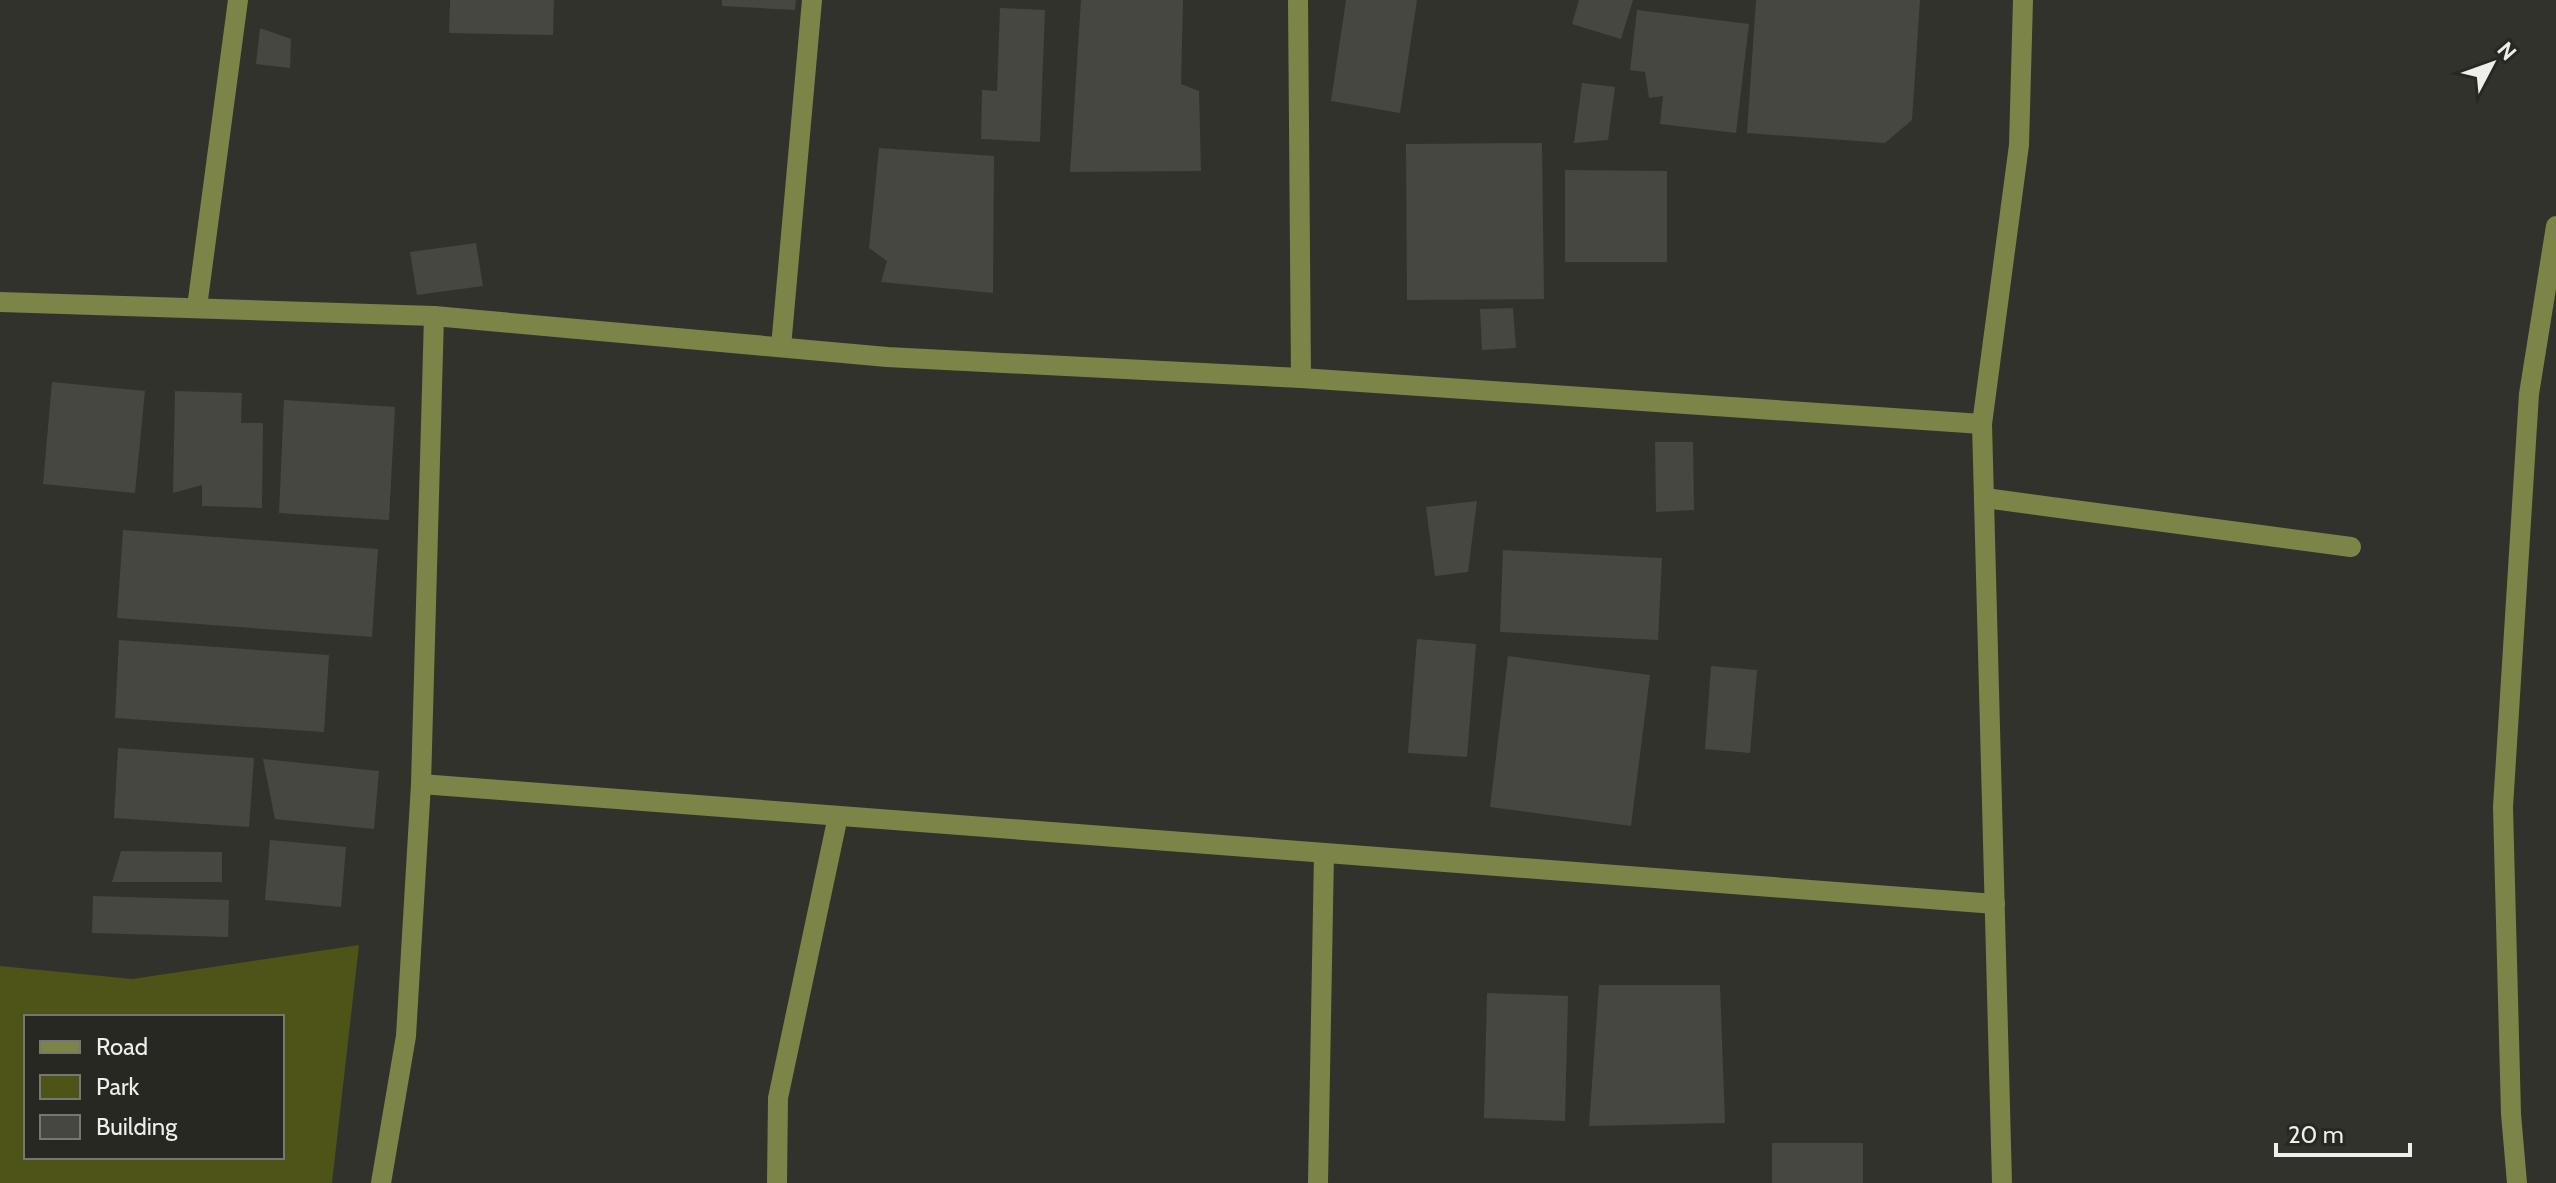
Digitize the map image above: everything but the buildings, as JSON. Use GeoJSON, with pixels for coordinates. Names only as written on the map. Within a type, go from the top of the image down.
{"type":"FeatureCollection","features":[{"type":"Feature","properties":{"kind":"street"},"geometry":{"type":"LineString","coordinates":[[197,307],[238,0]]}},
{"type":"Feature","properties":{"kind":"street"},"geometry":{"type":"LineString","coordinates":[[781,347],[812,0]]}},
{"type":"Feature","properties":{"kind":"street"},"geometry":{"type":"LineString","coordinates":[[1298,0],[1301,378]]}},
{"type":"Feature","properties":{"kind":"street"},"geometry":{"type":"LineString","coordinates":[[2002,1183],[1982,424],[2019,145],[2023,0]]}},
{"type":"Feature","properties":{"kind":"street"},"geometry":{"type":"LineString","coordinates":[[2517,1183],[2511,1114],[2503,807],[2529,394],[2556,226]]}},
{"type":"Feature","properties":{"kind":"street"},"geometry":{"type":"LineString","coordinates":[[0,302],[434,316],[887,357],[1301,378],[1982,424]]}},
{"type":"Feature","properties":{"kind":"street"},"geometry":{"type":"LineString","coordinates":[[381,1183],[406,1036],[421,784],[434,316]]}},
{"type":"Feature","properties":{"kind":"street"},"geometry":{"type":"LineString","coordinates":[[1985,498],[2351,547]]}},
{"type":"Feature","properties":{"kind":"street"},"geometry":{"type":"LineString","coordinates":[[421,784],[1995,904]]}},
{"type":"Feature","properties":{"kind":"street"},"geometry":{"type":"LineString","coordinates":[[777,1183],[778,1098],[838,816]]}},
{"type":"Feature","properties":{"kind":"street"},"geometry":{"type":"LineString","coordinates":[[1318,1183],[1324,853]]}},
{"type":"Feature","properties":{"kind":"green space"},"geometry":{"type":"Polygon","coordinates":[[[359,945],[332,1183],[0,1183],[0,966],[132,979],[359,945]]]}}]}
